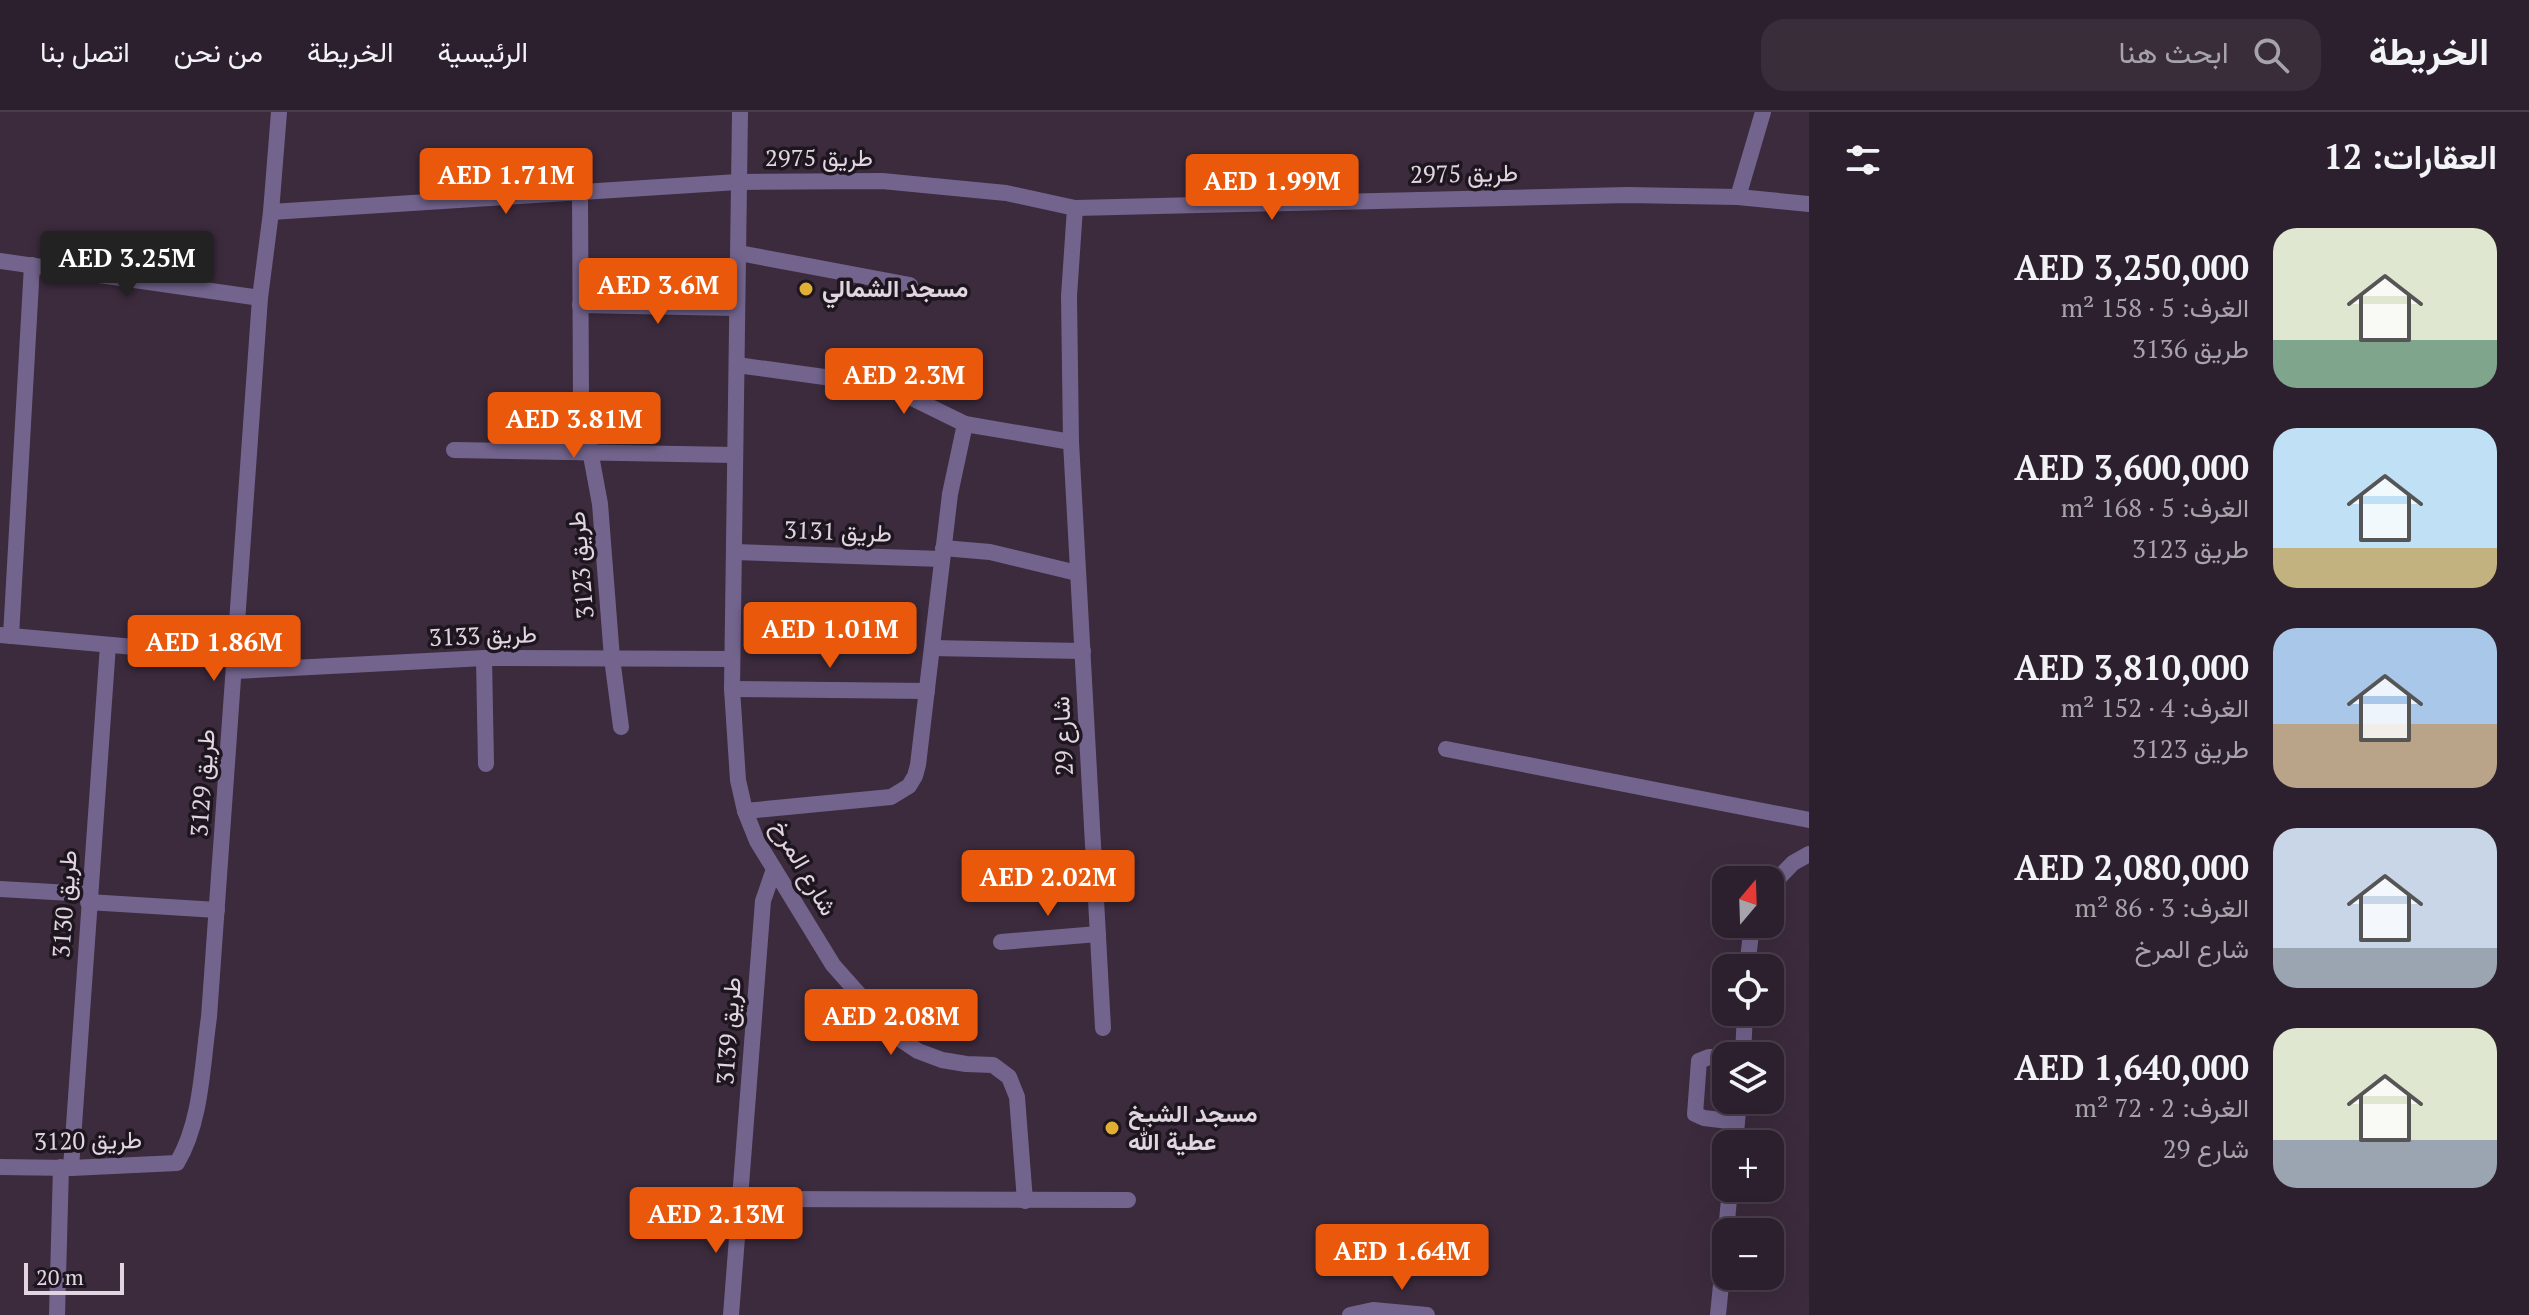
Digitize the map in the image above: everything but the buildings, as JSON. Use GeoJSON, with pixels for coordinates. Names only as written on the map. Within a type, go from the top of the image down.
{"type":"FeatureCollection","features":[{"type":"Feature","properties":{"kind":"street","name":"طريق 3129"},"geometry":{"type":"LineString","coordinates":[[177,1163],[186,1149],[193,1125],[209,1017],[260,298],[279,112]]}},
{"type":"Feature","properties":{"kind":"street","name":"شارع المرخ"},"geometry":{"type":"LineString","coordinates":[[740,112],[732,689],[738,780],[745,811],[757,841],[833,965],[897,1037],[918,1051],[942,1060],[993,1065],[1009,1077],[1017,1097],[1025,1201]]}},
{"type":"Feature","properties":{"kind":"street"},"geometry":{"type":"LineString","coordinates":[[1738,197],[1763,112]]}},
{"type":"Feature","properties":{"kind":"street","name":"طريق 2975"},"geometry":{"type":"LineString","coordinates":[[738,182],[882,181],[1006,193],[1075,208],[1627,195],[1738,197],[1809,204]]}},
{"type":"Feature","properties":{"kind":"street"},"geometry":{"type":"LineString","coordinates":[[271,212],[738,182]]}},
{"type":"Feature","properties":{"kind":"street","name":"طريق 3123"},"geometry":{"type":"LineString","coordinates":[[580,192],[581,402],[593,452],[600,504],[612,658],[621,727]]}},
{"type":"Feature","properties":{"kind":"street","name":"شارع 29"},"geometry":{"type":"LineString","coordinates":[[1075,208],[1069,296],[1071,442],[1103,1028]]}},
{"type":"Feature","properties":{"kind":"street"},"geometry":{"type":"LineString","coordinates":[[739,253],[910,285]]}},
{"type":"Feature","properties":{"kind":"street"},"geometry":{"type":"LineString","coordinates":[[0,261],[260,298]]}},
{"type":"Feature","properties":{"kind":"street"},"geometry":{"type":"LineString","coordinates":[[6,636],[32,265]]}},
{"type":"Feature","properties":{"kind":"street"},"geometry":{"type":"LineString","coordinates":[[580,305],[737,308]]}},
{"type":"Feature","properties":{"kind":"street"},"geometry":{"type":"LineString","coordinates":[[737,365],[875,384],[965,424],[1071,442]]}},
{"type":"Feature","properties":{"kind":"street"},"geometry":{"type":"LineString","coordinates":[[745,811],[891,797],[901,793],[915,776],[950,494],[965,424]]}},
{"type":"Feature","properties":{"kind":"street"},"geometry":{"type":"LineString","coordinates":[[454,450],[735,455]]}},
{"type":"Feature","properties":{"kind":"street","name":"طريق 3131"},"geometry":{"type":"LineString","coordinates":[[734,552],[990,552],[1077,573]]}},
{"type":"Feature","properties":{"kind":"street","name":"طريق 3133"},"geometry":{"type":"LineString","coordinates":[[6,636],[108,645],[235,664],[484,658],[732,659]]}},
{"type":"Feature","properties":{"kind":"street","name":"طريق 3130"},"geometry":{"type":"LineString","coordinates":[[57,1315],[108,645]]}},
{"type":"Feature","properties":{"kind":"street"},"geometry":{"type":"LineString","coordinates":[[932,648],[1083,651]]}},
{"type":"Feature","properties":{"kind":"street"},"geometry":{"type":"LineString","coordinates":[[484,658],[486,764]]}},
{"type":"Feature","properties":{"kind":"street"},"geometry":{"type":"LineString","coordinates":[[732,689],[927,691]]}},
{"type":"Feature","properties":{"kind":"street"},"geometry":{"type":"LineString","coordinates":[[1446,749],[1809,820]]}},
{"type":"Feature","properties":{"kind":"street"},"geometry":{"type":"LineString","coordinates":[[1784,877],[1801,865],[1809,854]]}},
{"type":"Feature","properties":{"kind":"street","name":"طريق 3139"},"geometry":{"type":"LineString","coordinates":[[740,1199],[763,901],[774,869]]}},
{"type":"Feature","properties":{"kind":"street"},"geometry":{"type":"LineString","coordinates":[[0,889],[217,910]]}},
{"type":"Feature","properties":{"kind":"street"},"geometry":{"type":"LineString","coordinates":[[1001,942],[1098,934]]}},
{"type":"Feature","properties":{"kind":"street"},"geometry":{"type":"LineString","coordinates":[[1712,1057],[1699,1061],[1695,1114],[1737,1122]]}},
{"type":"Feature","properties":{"kind":"street"},"geometry":{"type":"LineString","coordinates":[[1736,1130],[1738,1114]]}},
{"type":"Feature","properties":{"kind":"street","name":"طريق 3120"},"geometry":{"type":"LineString","coordinates":[[0,1167],[66,1168],[177,1163]]}},
{"type":"Feature","properties":{"kind":"street"},"geometry":{"type":"LineString","coordinates":[[731,1315],[740,1199],[1128,1200]]}},
{"type":"Feature","properties":{"kind":"street"},"geometry":{"type":"LineString","coordinates":[[1718,1315],[1720,1290]]}},
{"type":"Feature","properties":{"kind":"street"},"geometry":{"type":"LineString","coordinates":[[1350,1315],[1373,1310],[1427,1315]]}},
{"type":"Feature","properties":{"kind":"place","name":"مسجد الشمالي"},"geometry":{"type":"Point","coordinates":[806,289]}},
{"type":"Feature","properties":{"kind":"place","name":"مسجد الشيخ عطية الله"},"geometry":{"type":"Point","coordinates":[1112,1128]}}]}
